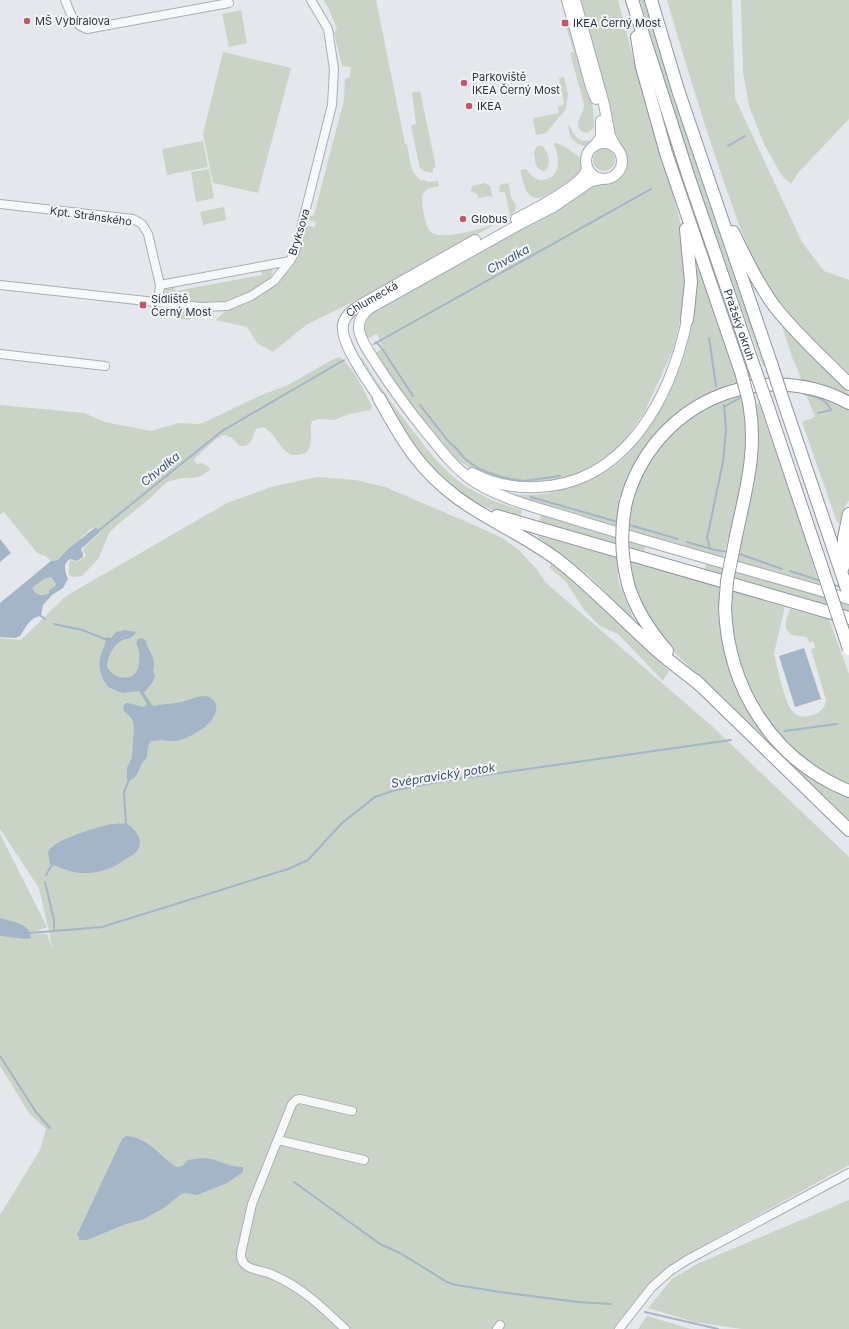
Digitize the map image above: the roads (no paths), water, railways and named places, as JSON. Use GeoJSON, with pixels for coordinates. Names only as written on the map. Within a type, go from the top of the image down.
{"type":"FeatureCollection","features":[{"type":"Feature","properties":{"kind":"highway"},"geometry":{"type":"LineString","coordinates":[[631,0],[642,67],[654,111],[683,204],[741,372],[749,402],[752,424],[752,452],[747,485],[727,580],[725,608],[728,638],[734,666],[758,717],[776,739],[796,759],[818,776],[849,791]]}},
{"type":"Feature","properties":{"kind":"highway","name":"Pražský okruh"},"geometry":{"type":"LineString","coordinates":[[631,0],[683,161],[766,401],[849,649]]}},
{"type":"Feature","properties":{"kind":"highway","name":"Pražský okruh"},"geometry":{"type":"LineString","coordinates":[[650,0],[676,83],[783,400],[841,566],[849,595]]}},
{"type":"Feature","properties":{"kind":"highway"},"geometry":{"type":"LineString","coordinates":[[713,192],[747,260],[773,303],[803,339],[849,384]]}},
{"type":"Feature","properties":{"kind":"highway"},"geometry":{"type":"LineString","coordinates":[[683,204],[692,282],[687,320]]}},
{"type":"Feature","properties":{"kind":"highway"},"geometry":{"type":"LineString","coordinates":[[849,403],[817,390],[784,384],[757,385],[729,392],[711,399],[683,416],[658,439],[637,470],[626,502],[622,525],[621,544],[628,584],[637,607],[652,632],[669,654],[849,830]]}},
{"type":"Feature","properties":{"kind":"highway","name":"Chlumecká"},"geometry":{"type":"LineString","coordinates":[[379,398],[406,446],[418,462],[460,500]]}},
{"type":"Feature","properties":{"kind":"highway"},"geometry":{"type":"LineString","coordinates":[[460,500],[484,511],[510,520],[849,618]]}},
{"type":"Feature","properties":{"kind":"highway"},"geometry":{"type":"LineString","coordinates":[[460,500],[523,537],[558,560],[602,598],[652,646],[700,685]]}},
{"type":"Feature","properties":{"kind":"highway"},"geometry":{"type":"LineString","coordinates":[[841,566],[849,514]]}},
{"type":"Feature","properties":{"kind":"main road"},"geometry":{"type":"LineString","coordinates":[[567,0],[591,86],[595,93],[602,132],[600,139],[587,155],[587,167],[594,176],[601,179],[613,177],[618,174],[621,168],[622,157],[610,136],[604,104],[575,0]]}},
{"type":"Feature","properties":{"kind":"main road"},"geometry":{"type":"LineString","coordinates":[[595,145],[606,143],[616,147]]}},
{"type":"Feature","properties":{"kind":"main road","name":"Chlumecká"},"geometry":{"type":"LineString","coordinates":[[379,398],[346,343],[342,326],[344,319],[348,314],[373,297],[546,202],[579,180],[585,174],[587,167]]}},
{"type":"Feature","properties":{"kind":"main road","name":"Chlumecká"},"geometry":{"type":"LineString","coordinates":[[435,443],[395,391],[362,342],[358,331],[362,316],[377,303],[520,224],[540,215],[591,182],[601,179]]}},
{"type":"Feature","properties":{"kind":"main road"},"geometry":{"type":"LineString","coordinates":[[435,443],[464,468],[484,479],[504,485],[520,487],[552,486],[574,481],[592,473],[624,450],[636,437],[649,418],[671,375],[681,347],[687,320]]}},
{"type":"Feature","properties":{"kind":"main road"},"geometry":{"type":"LineString","coordinates":[[435,443],[454,466],[470,478],[500,495],[608,529],[849,599]]}},
{"type":"Feature","properties":{"kind":"street"},"geometry":{"type":"LineString","coordinates":[[65,0],[74,21],[87,29],[229,3]]}},
{"type":"Feature","properties":{"kind":"street","name":"Bryksova"},"geometry":{"type":"LineString","coordinates":[[0,285],[201,307],[227,306],[251,296],[274,280],[290,261],[295,252],[332,105],[334,69],[328,29],[312,0]]}},
{"type":"Feature","properties":{"kind":"street","name":"Kpt. Stránského"},"geometry":{"type":"LineString","coordinates":[[0,204],[133,219],[142,224],[148,234],[160,286],[158,302]]}},
{"type":"Feature","properties":{"kind":"street"},"geometry":{"type":"LineString","coordinates":[[160,286],[290,261]]}},
{"type":"Feature","properties":{"kind":"street"},"geometry":{"type":"LineString","coordinates":[[0,354],[105,366]]}},
{"type":"Feature","properties":{"kind":"street"},"geometry":{"type":"LineString","coordinates":[[345,1329],[319,1303],[294,1285],[273,1274],[245,1266],[240,1259],[252,1204],[292,1104],[296,1100],[300,1099],[352,1111]]}},
{"type":"Feature","properties":{"kind":"street"},"geometry":{"type":"LineString","coordinates":[[278,1140],[364,1160]]}},
{"type":"Feature","properties":{"kind":"street"},"geometry":{"type":"LineString","coordinates":[[619,1329],[652,1287],[670,1271],[687,1260],[849,1173]]}},
{"type":"Feature","properties":{"kind":"water"},"geometry":{"type":"Polygon","coordinates":[[[96,527],[100,532],[81,549],[83,557],[77,561],[70,559],[67,561],[65,570],[68,579],[63,588],[52,595],[43,605],[41,616],[31,620],[20,636],[15,638],[0,637],[0,603],[51,561],[58,560],[68,549],[96,527]],[[51,577],[44,579],[32,588],[37,594],[44,595],[49,593],[49,590],[56,584],[51,577]]]}},
{"type":"Feature","properties":{"kind":"water"},"geometry":{"type":"Polygon","coordinates":[[[0,539],[11,553],[0,562],[0,539]]]}},
{"type":"Feature","properties":{"kind":"water"},"geometry":{"type":"Polygon","coordinates":[[[125,630],[136,632],[132,637],[119,642],[114,648],[107,663],[107,667],[110,671],[118,677],[123,678],[132,676],[135,673],[138,667],[139,658],[139,650],[136,643],[138,639],[142,638],[146,641],[154,662],[153,671],[155,675],[152,683],[144,693],[152,705],[178,703],[196,697],[205,696],[209,697],[215,702],[216,707],[216,713],[213,718],[205,727],[195,734],[177,741],[151,741],[148,746],[146,759],[141,765],[136,776],[130,780],[127,779],[127,768],[132,757],[134,726],[132,719],[124,711],[123,706],[128,703],[144,707],[147,704],[139,691],[122,693],[108,687],[103,679],[99,663],[105,645],[105,639],[107,637],[111,638],[116,632],[125,630]]]}},
{"type":"Feature","properties":{"kind":"water"},"geometry":{"type":"Polygon","coordinates":[[[804,648],[821,699],[795,707],[779,656],[804,648]]]}},
{"type":"Feature","properties":{"kind":"water"},"geometry":{"type":"Polygon","coordinates":[[[112,824],[127,824],[137,834],[140,840],[137,851],[121,863],[93,873],[68,871],[50,864],[48,852],[52,847],[77,834],[112,824]]]}},
{"type":"Feature","properties":{"kind":"water"},"geometry":{"type":"Polygon","coordinates":[[[0,918],[24,926],[28,929],[31,938],[26,939],[0,936],[0,918]]]}},
{"type":"Feature","properties":{"kind":"water"},"geometry":{"type":"Polygon","coordinates":[[[126,1136],[134,1137],[147,1143],[176,1167],[182,1166],[188,1160],[202,1158],[212,1159],[232,1166],[243,1167],[243,1172],[227,1183],[197,1195],[186,1193],[181,1194],[164,1208],[142,1220],[126,1224],[87,1240],[79,1240],[77,1235],[122,1139],[126,1136]]]}},
{"type":"Feature","properties":{"kind":"waterway","name":"Chvalka"},"geometry":{"type":"LineString","coordinates":[[728,146],[745,136]]}},
{"type":"Feature","properties":{"kind":"waterway","name":"Chvalka"},"geometry":{"type":"LineString","coordinates":[[374,344],[651,189]]}},
{"type":"Feature","properties":{"kind":"waterway"},"geometry":{"type":"LineString","coordinates":[[709,338],[716,386]]}},
{"type":"Feature","properties":{"kind":"waterway"},"geometry":{"type":"LineString","coordinates":[[376,342],[381,347],[413,396]]}},
{"type":"Feature","properties":{"kind":"waterway","name":"Chvalka"},"geometry":{"type":"LineString","coordinates":[[98,531],[222,431],[344,360]]}},
{"type":"Feature","properties":{"kind":"waterway"},"geometry":{"type":"LineString","coordinates":[[804,394],[820,399],[826,403],[831,410],[818,413]]}},
{"type":"Feature","properties":{"kind":"waterway"},"geometry":{"type":"LineString","coordinates":[[724,407],[743,396]]}},
{"type":"Feature","properties":{"kind":"waterway"},"geometry":{"type":"LineString","coordinates":[[420,405],[449,442],[465,459],[479,469],[501,477],[523,481],[560,476]]}},
{"type":"Feature","properties":{"kind":"waterway"},"geometry":{"type":"LineString","coordinates":[[710,548],[707,538],[723,462],[726,430],[724,405]]}},
{"type":"Feature","properties":{"kind":"waterway"},"geometry":{"type":"LineString","coordinates":[[531,497],[618,522]]}},
{"type":"Feature","properties":{"kind":"waterway"},"geometry":{"type":"LineString","coordinates":[[626,524],[678,539]]}},
{"type":"Feature","properties":{"kind":"waterway"},"geometry":{"type":"LineString","coordinates":[[687,542],[715,550],[729,552]]}},
{"type":"Feature","properties":{"kind":"waterway"},"geometry":{"type":"LineString","coordinates":[[737,553],[782,569]]}},
{"type":"Feature","properties":{"kind":"waterway"},"geometry":{"type":"LineString","coordinates":[[790,571],[821,581]]}},
{"type":"Feature","properties":{"kind":"waterway"},"geometry":{"type":"LineString","coordinates":[[833,585],[842,587]]}},
{"type":"Feature","properties":{"kind":"waterway"},"geometry":{"type":"LineString","coordinates":[[41,616],[45,619]]}},
{"type":"Feature","properties":{"kind":"waterway"},"geometry":{"type":"LineString","coordinates":[[54,624],[82,630],[105,639]]}},
{"type":"Feature","properties":{"kind":"waterway","name":"Svépravický potok"},"geometry":{"type":"LineString","coordinates":[[785,731],[837,724]]}},
{"type":"Feature","properties":{"kind":"waterway","name":"Svépravický potok"},"geometry":{"type":"LineString","coordinates":[[29,933],[102,927],[288,869],[308,860],[342,823],[375,797],[396,790],[443,781],[731,740]]}},
{"type":"Feature","properties":{"kind":"waterway"},"geometry":{"type":"LineString","coordinates":[[126,824],[124,792],[129,780]]}},
{"type":"Feature","properties":{"kind":"waterway"},"geometry":{"type":"LineString","coordinates":[[46,875],[52,865]]}},
{"type":"Feature","properties":{"kind":"waterway"},"geometry":{"type":"LineString","coordinates":[[45,882],[54,920],[54,930]]}},
{"type":"Feature","properties":{"kind":"waterway"},"geometry":{"type":"LineString","coordinates":[[0,1056],[36,1112],[50,1128]]}},
{"type":"Feature","properties":{"kind":"waterway"},"geometry":{"type":"LineString","coordinates":[[294,1182],[380,1244],[400,1253],[447,1282],[456,1285],[507,1293],[578,1302],[611,1304]]}},
{"type":"Feature","properties":{"kind":"waterway"},"geometry":{"type":"LineString","coordinates":[[645,1312],[718,1329]]}},
{"type":"Feature","properties":{"kind":"place","name":"MŠ Vybíralova"},"geometry":{"type":"Point","coordinates":[27,21]}},
{"type":"Feature","properties":{"kind":"place","name":"IKEA Černý Most"},"geometry":{"type":"Point","coordinates":[565,23]}},
{"type":"Feature","properties":{"kind":"place","name":"Parkoviště IKEA Černý Most"},"geometry":{"type":"Point","coordinates":[464,83]}},
{"type":"Feature","properties":{"kind":"place","name":"IKEA"},"geometry":{"type":"Point","coordinates":[469,106]}},
{"type":"Feature","properties":{"kind":"place","name":"Globus"},"geometry":{"type":"Point","coordinates":[463,219]}},
{"type":"Feature","properties":{"kind":"place","name":"Sídliště Černý Most"},"geometry":{"type":"Point","coordinates":[143,305]}}]}
